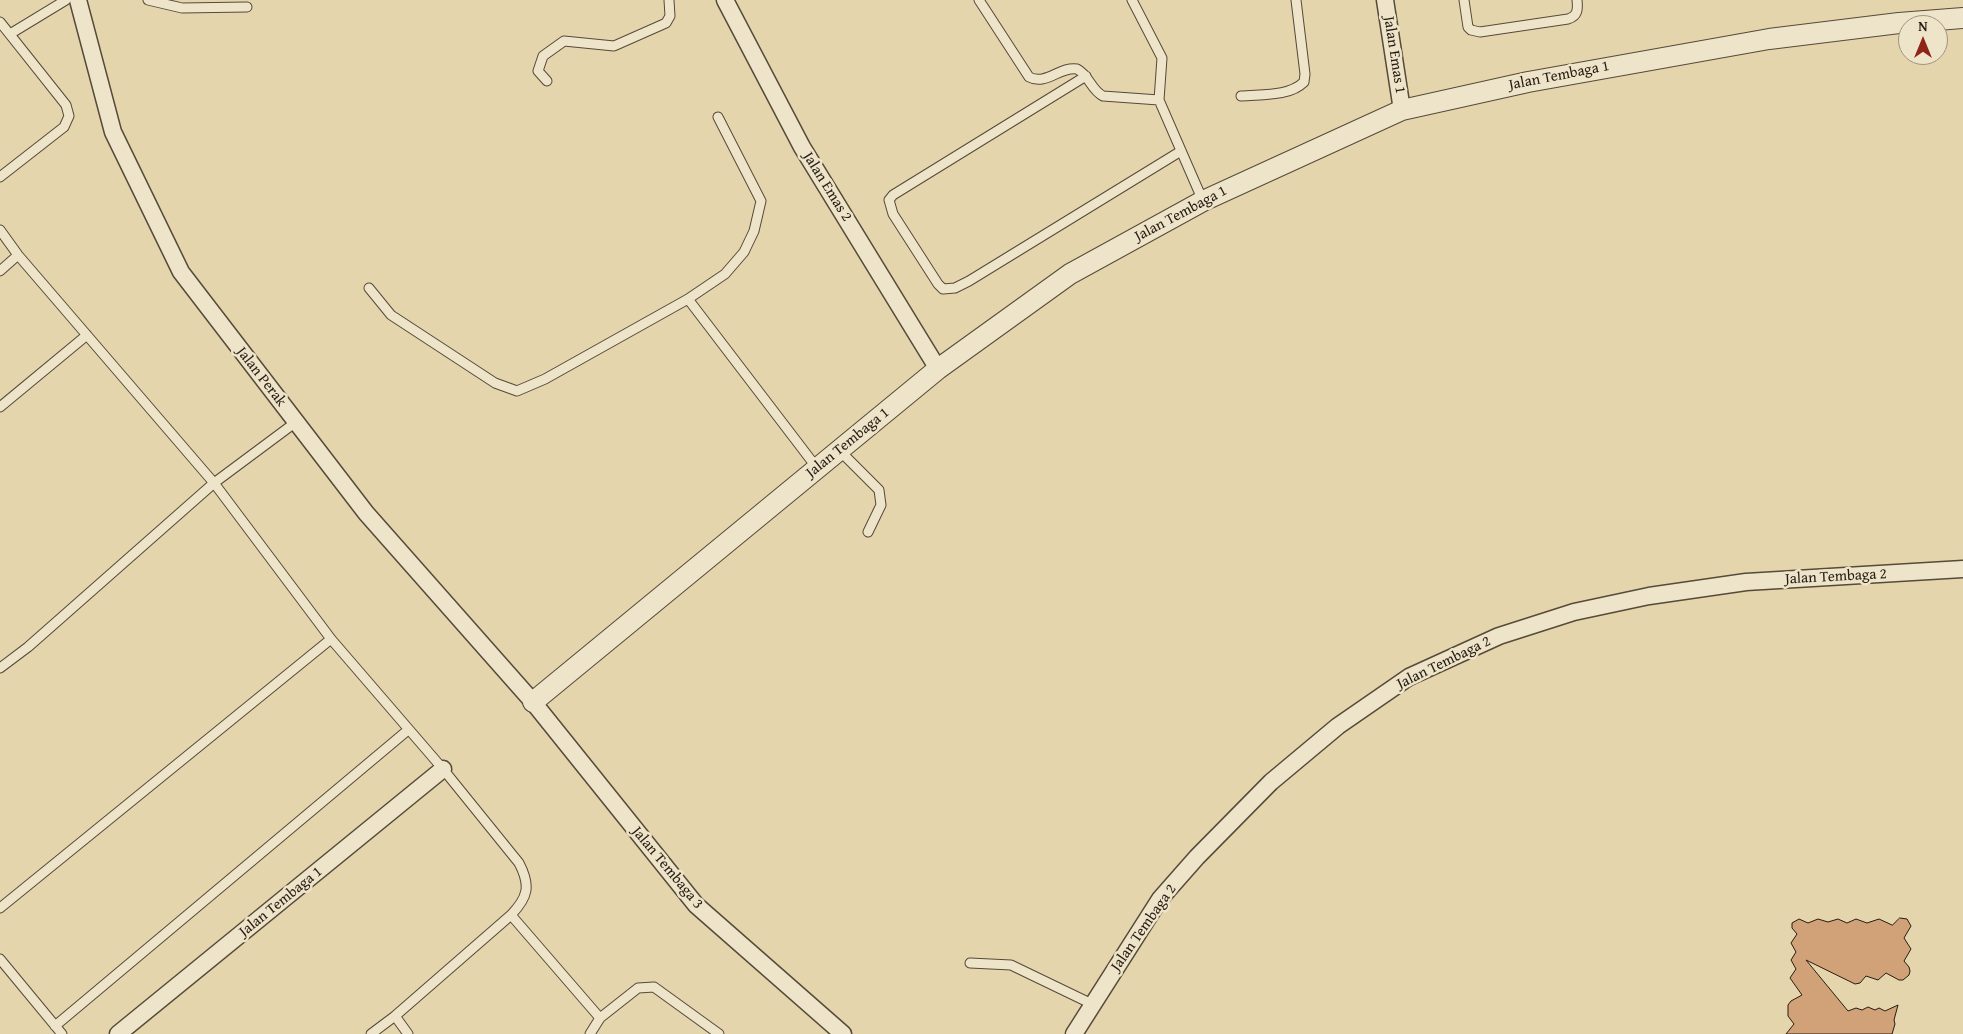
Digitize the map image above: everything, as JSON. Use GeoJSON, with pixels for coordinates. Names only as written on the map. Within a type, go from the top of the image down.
{"type":"FeatureCollection","features":[{"type":"Feature","properties":{"kind":"street","name":"Jalan Perak"},"geometry":{"type":"LineString","coordinates":[[78,0],[113,132],[181,272],[366,513],[533,702]]}},
{"type":"Feature","properties":{"kind":"street","name":"Jalan Emas 2"},"geometry":{"type":"LineString","coordinates":[[726,0],[802,147],[938,369]]}},
{"type":"Feature","properties":{"kind":"street","name":"Jalan Emas 1"},"geometry":{"type":"LineString","coordinates":[[1385,0],[1402,110]]}},
{"type":"Feature","properties":{"kind":"street","name":"Jalan Tembaga 1"},"geometry":{"type":"LineString","coordinates":[[533,702],[938,369],[1070,274],[1202,201],[1402,110],[1528,82],[1759,41],[1899,23],[1963,18]]}},
{"type":"Feature","properties":{"kind":"street","name":"Jalan Tembaga 2"},"geometry":{"type":"LineString","coordinates":[[1074,1034],[1160,899],[1197,857],[1278,776],[1338,726],[1409,677],[1499,636],[1574,612],[1649,596],[1746,582],[1963,569]]}},
{"type":"Feature","properties":{"kind":"street","name":"Jalan Tembaga 3"},"geometry":{"type":"LineString","coordinates":[[533,702],[696,905],[843,1034]]}},
{"type":"Feature","properties":{"kind":"street","name":"Jalan Tembaga 1"},"geometry":{"type":"LineString","coordinates":[[118,1034],[443,770]]}},
{"type":"Feature","properties":{"kind":"lane"},"geometry":{"type":"LineString","coordinates":[[10,34],[66,0]]}},
{"type":"Feature","properties":{"kind":"lane"},"geometry":{"type":"LineString","coordinates":[[148,0],[149,2],[182,8],[247,7]]}},
{"type":"Feature","properties":{"kind":"lane"},"geometry":{"type":"LineString","coordinates":[[547,81],[538,71],[543,56],[564,41],[614,46],[666,23],[670,16],[669,0]]}},
{"type":"Feature","properties":{"kind":"lane"},"geometry":{"type":"LineString","coordinates":[[979,0],[1029,77],[1039,80],[1072,68],[1082,72],[1096,92],[1103,96],[1159,100]]}},
{"type":"Feature","properties":{"kind":"lane"},"geometry":{"type":"LineString","coordinates":[[1132,0],[1162,58],[1159,100],[1202,201]]}},
{"type":"Feature","properties":{"kind":"lane"},"geometry":{"type":"LineString","coordinates":[[1241,96],[1279,93],[1304,82],[1305,74],[1296,0]]}},
{"type":"Feature","properties":{"kind":"lane"},"geometry":{"type":"LineString","coordinates":[[1464,0],[1468,27],[1471,30],[1480,32],[1573,18],[1578,11],[1577,0]]}},
{"type":"Feature","properties":{"kind":"lane"},"geometry":{"type":"LineString","coordinates":[[0,22],[66,105],[69,116],[64,127],[0,177]]}},
{"type":"Feature","properties":{"kind":"lane"},"geometry":{"type":"LineString","coordinates":[[1086,76],[893,195],[889,200],[893,214],[943,289],[955,288],[969,281],[1181,151]]}},
{"type":"Feature","properties":{"kind":"lane"},"geometry":{"type":"LineString","coordinates":[[369,288],[391,315],[495,384],[517,391],[546,379],[688,299],[725,274],[744,252],[754,231],[761,201],[718,117]]}},
{"type":"Feature","properties":{"kind":"lane"},"geometry":{"type":"LineString","coordinates":[[0,230],[18,255],[214,483],[331,639],[443,770],[518,863],[524,874],[525,897],[511,915],[395,1016],[371,1034]]}},
{"type":"Feature","properties":{"kind":"lane"},"geometry":{"type":"LineString","coordinates":[[0,271],[18,255]]}},
{"type":"Feature","properties":{"kind":"lane"},"geometry":{"type":"LineString","coordinates":[[688,299],[817,468]]}},
{"type":"Feature","properties":{"kind":"lane"},"geometry":{"type":"LineString","coordinates":[[0,406],[87,335]]}},
{"type":"Feature","properties":{"kind":"lane"},"geometry":{"type":"LineString","coordinates":[[0,668],[28,647],[214,483],[296,422]]}},
{"type":"Feature","properties":{"kind":"lane"},"geometry":{"type":"LineString","coordinates":[[839,450],[879,490],[881,505],[868,532]]}},
{"type":"Feature","properties":{"kind":"lane"},"geometry":{"type":"LineString","coordinates":[[0,908],[331,639]]}},
{"type":"Feature","properties":{"kind":"lane"},"geometry":{"type":"LineString","coordinates":[[55,1026],[408,730]]}},
{"type":"Feature","properties":{"kind":"lane"},"geometry":{"type":"LineString","coordinates":[[511,915],[600,1018]]}},
{"type":"Feature","properties":{"kind":"lane"},"geometry":{"type":"LineString","coordinates":[[0,959],[62,1034]]}},
{"type":"Feature","properties":{"kind":"lane"},"geometry":{"type":"LineString","coordinates":[[970,963],[1011,965],[1092,1004]]}},
{"type":"Feature","properties":{"kind":"lane"},"geometry":{"type":"LineString","coordinates":[[590,1034],[600,1018],[638,988],[654,987],[719,1034]]}},
{"type":"Feature","properties":{"kind":"lane"},"geometry":{"type":"LineString","coordinates":[[395,1016],[408,1034]]}},
{"type":"Feature","properties":{"kind":"building"},"geometry":{"type":"Polygon","coordinates":[[[1900,918],[1907,919],[1911,926],[1904,938],[1911,949],[1904,961],[1910,971],[1909,975],[1903,980],[1899,980],[1886,973],[1878,980],[1866,976],[1860,983],[1855,984],[1806,960],[1848,1011],[1856,1008],[1862,1010],[1868,1007],[1875,1010],[1879,1008],[1885,1011],[1898,1005],[1892,1034],[1786,1034],[1794,1024],[1788,1016],[1788,1005],[1791,1001],[1802,995],[1790,978],[1796,969],[1791,960],[1796,952],[1791,943],[1797,934],[1792,928],[1792,923],[1799,919],[1808,923],[1818,919],[1828,922],[1838,919],[1847,923],[1856,919],[1867,923],[1879,919],[1892,925],[1900,918]]]}}]}
